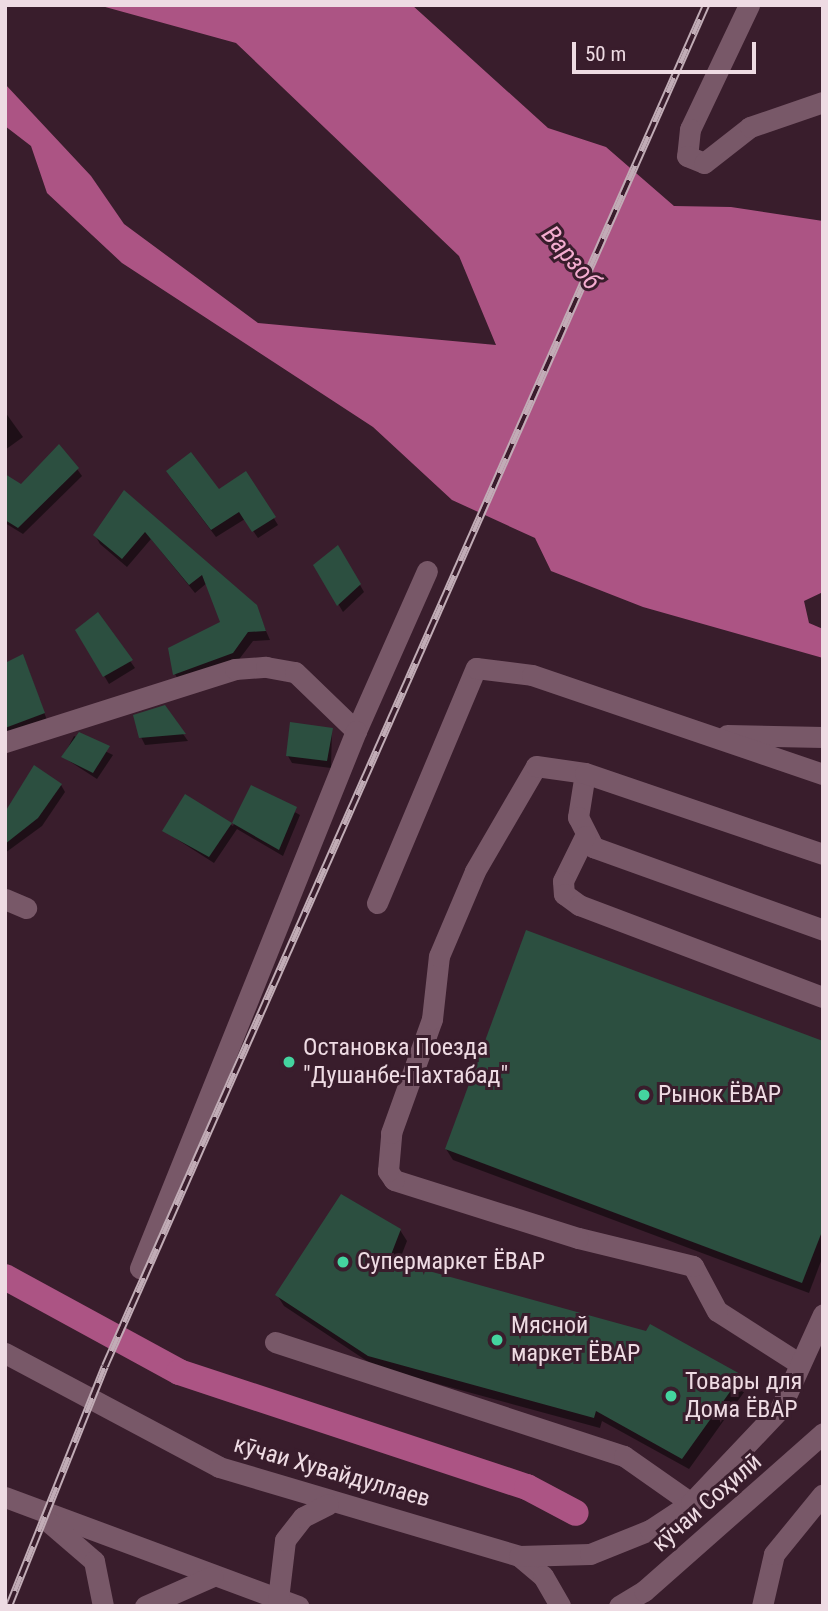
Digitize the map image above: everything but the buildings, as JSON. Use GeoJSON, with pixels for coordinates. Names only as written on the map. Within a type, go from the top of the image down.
{"type":"FeatureCollection","features":[{"type":"Feature","properties":{"kind":"street"},"geometry":{"type":"LineString","coordinates":[[749,5],[691,129],[687,156],[704,163],[750,127],[823,102]]}},
{"type":"Feature","properties":{"kind":"street"},"geometry":{"type":"LineString","coordinates":[[140,1268],[356,731],[426,571]]}},
{"type":"Feature","properties":{"kind":"street"},"geometry":{"type":"LineString","coordinates":[[5,742],[235,669],[266,667],[295,672],[356,731]]}},
{"type":"Feature","properties":{"kind":"street"},"geometry":{"type":"LineString","coordinates":[[377,903],[476,668],[532,675],[823,774]]}},
{"type":"Feature","properties":{"kind":"street"},"geometry":{"type":"LineString","coordinates":[[705,735],[823,737]]}},
{"type":"Feature","properties":{"kind":"street"},"geometry":{"type":"LineString","coordinates":[[800,1364],[717,1311],[693,1266],[578,1238],[394,1180],[388,1171],[391,1133],[432,1019],[439,956],[475,871],[536,766],[585,773],[823,854]]}},
{"type":"Feature","properties":{"kind":"street"},"geometry":{"type":"LineString","coordinates":[[585,773],[578,817],[593,846],[823,930]]}},
{"type":"Feature","properties":{"kind":"street"},"geometry":{"type":"LineString","coordinates":[[586,836],[563,881],[564,894],[579,905],[823,997]]}},
{"type":"Feature","properties":{"kind":"street"},"geometry":{"type":"LineString","coordinates":[[5,899],[26,908]]}},
{"type":"Feature","properties":{"kind":"street","name":"кӯчаи Соҳилӣ"},"geometry":{"type":"LineString","coordinates":[[519,1556],[590,1554],[650,1530],[691,1503],[780,1409],[823,1314]]}},
{"type":"Feature","properties":{"kind":"street"},"geometry":{"type":"LineString","coordinates":[[275,1342],[624,1456],[691,1503]]}},
{"type":"Feature","properties":{"kind":"street","name":"кӯчаи Хувайдуллаев"},"geometry":{"type":"LineString","coordinates":[[5,1353],[219,1467],[328,1504],[519,1556],[543,1576],[560,1606]]}},
{"type":"Feature","properties":{"kind":"street","name":"кӯчаи Соҳилӣ"},"geometry":{"type":"LineString","coordinates":[[619,1606],[644,1591],[823,1433]]}},
{"type":"Feature","properties":{"kind":"street"},"geometry":{"type":"LineString","coordinates":[[762,1606],[774,1554],[823,1494]]}},
{"type":"Feature","properties":{"kind":"street"},"geometry":{"type":"LineString","coordinates":[[5,1497],[40,1514],[288,1602],[285,1540],[303,1517],[328,1504]]}},
{"type":"Feature","properties":{"kind":"street"},"geometry":{"type":"LineString","coordinates":[[40,1514],[94,1561],[103,1606]]}},
{"type":"Feature","properties":{"kind":"street"},"geometry":{"type":"LineString","coordinates":[[145,1606],[213,1576]]}},
{"type":"Feature","properties":{"kind":"water","name":"Варзоб"},"geometry":{"type":"Polygon","coordinates":[[[98,5],[412,5],[548,128],[606,147],[674,206],[731,207],[823,221],[823,592],[804,601],[809,623],[823,629],[823,658],[643,607],[551,571],[535,538],[452,500],[373,427],[122,263],[47,193],[31,146],[5,126],[5,84],[91,176],[124,224],[258,323],[496,345],[459,256],[236,43],[98,5]]]}},
{"type":"Feature","properties":{"kind":"waterway"},"geometry":{"type":"LineString","coordinates":[[5,1277],[179,1372],[527,1487],[576,1513]]}},
{"type":"Feature","properties":{"kind":"railway"},"geometry":{"type":"LineString","coordinates":[[9,1606],[105,1366],[706,5]]}},
{"type":"Feature","properties":{"kind":"place","name":"Остановка Поезда \"Душанбе-Пахтабад\""},"geometry":{"type":"Point","coordinates":[289,1062]}},
{"type":"Feature","properties":{"kind":"place","name":"Рынок ЁВАР"},"geometry":{"type":"Point","coordinates":[644,1095]}},
{"type":"Feature","properties":{"kind":"place","name":"Супермаркет ЁВАР"},"geometry":{"type":"Point","coordinates":[343,1262]}},
{"type":"Feature","properties":{"kind":"place","name":"Мясной маркет ЁВАР"},"geometry":{"type":"Point","coordinates":[497,1340]}},
{"type":"Feature","properties":{"kind":"place","name":"Товары для Дома ЁВАР"},"geometry":{"type":"Point","coordinates":[671,1396]}}]}
